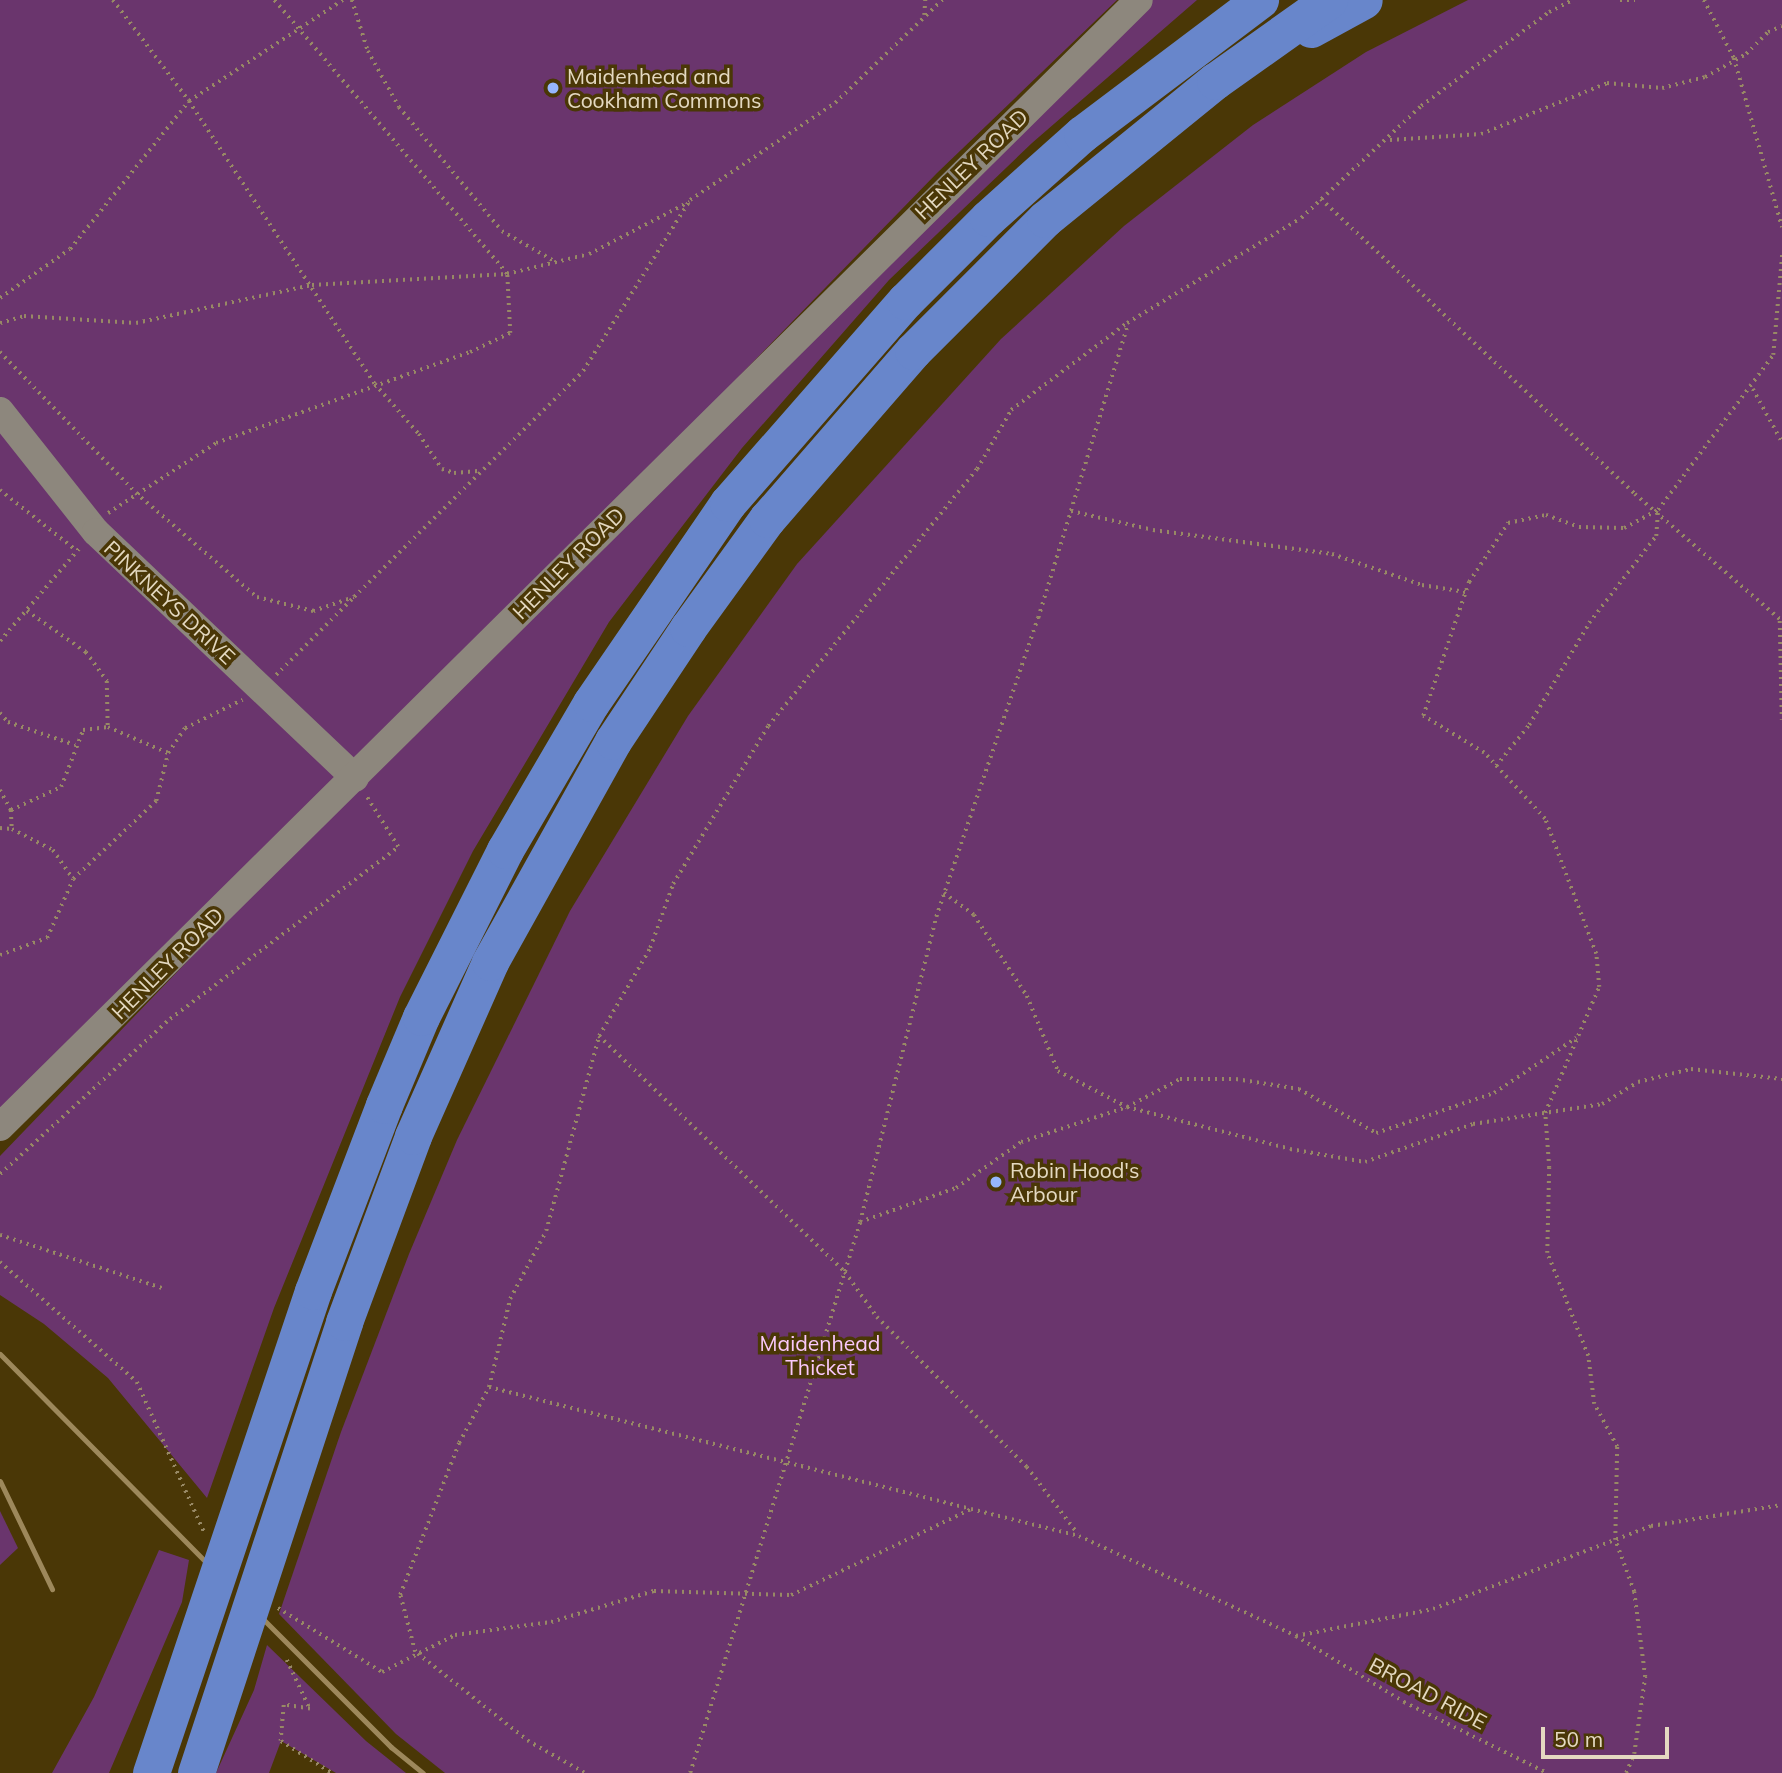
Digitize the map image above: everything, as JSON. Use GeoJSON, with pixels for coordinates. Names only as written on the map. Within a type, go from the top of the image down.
{"type":"FeatureCollection","features":[{"type":"Feature","properties":{"kind":"highway"},"geometry":{"type":"LineString","coordinates":[[196,1773],[236,1662],[376,1231],[445,1058],[526,893],[613,741],[767,519],[860,407],[1045,219],[1215,81],[1329,0]]}},
{"type":"Feature","properties":{"kind":"highway"},"geometry":{"type":"LineString","coordinates":[[1215,81],[1364,0]]}},
{"type":"Feature","properties":{"kind":"highway"},"geometry":{"type":"LineString","coordinates":[[151,1773],[346,1196],[421,1017],[505,850],[637,632],[736,493],[905,301],[988,218],[1082,134],[1253,4]]}},
{"type":"Feature","properties":{"kind":"street","name":"HENLEY ROAD"},"geometry":{"type":"LineString","coordinates":[[0,1127],[1139,0]]}},
{"type":"Feature","properties":{"kind":"street","name":"PINKNEYS DRIVE"},"geometry":{"type":"LineString","coordinates":[[0,411],[86,541],[263,690],[355,778]]}},
{"type":"Feature","properties":{"kind":"lane"},"geometry":{"type":"LineString","coordinates":[[0,1354],[222,1578]]}},
{"type":"Feature","properties":{"kind":"lane"},"geometry":{"type":"LineString","coordinates":[[0,1481],[52,1589]]}},
{"type":"Feature","properties":{"kind":"lane"},"geometry":{"type":"LineString","coordinates":[[242,1597],[391,1747],[423,1773]]}},
{"type":"Feature","properties":{"kind":"path"},"geometry":{"type":"LineString","coordinates":[[113,0],[189,101],[375,384],[419,434],[442,469],[454,473],[479,471]]}},
{"type":"Feature","properties":{"kind":"path"},"geometry":{"type":"LineString","coordinates":[[0,641],[86,541],[96,521],[216,443],[470,352],[510,333],[507,274],[274,0]]}},
{"type":"Feature","properties":{"kind":"path"},"geometry":{"type":"LineString","coordinates":[[0,298],[70,249],[189,101],[343,0]]}},
{"type":"Feature","properties":{"kind":"path"},"geometry":{"type":"LineString","coordinates":[[352,0],[368,51],[399,107],[502,231],[558,263],[589,254],[691,201],[835,103],[942,0]]}},
{"type":"Feature","properties":{"kind":"path"},"geometry":{"type":"LineString","coordinates":[[925,0],[925,17]]}},
{"type":"Feature","properties":{"kind":"path"},"geometry":{"type":"LineString","coordinates":[[584,1773],[529,1742],[415,1652],[400,1595],[458,1443],[489,1387],[510,1299],[546,1231],[599,1036],[650,948],[673,884],[768,726],[977,469],[1011,410],[1127,324],[1301,218],[1389,140],[1421,106],[1549,12],[1573,0]]}},
{"type":"Feature","properties":{"kind":"path"},"geometry":{"type":"LineString","coordinates":[[1620,0],[1635,0]]}},
{"type":"Feature","properties":{"kind":"path"},"geometry":{"type":"LineString","coordinates":[[1704,0],[1734,58],[1782,227]]}},
{"type":"Feature","properties":{"kind":"path"},"geometry":{"type":"LineString","coordinates":[[1389,140],[1481,134],[1607,83],[1662,88],[1705,77],[1734,58],[1746,54],[1768,32],[1782,26]]}},
{"type":"Feature","properties":{"kind":"path"},"geometry":{"type":"LineString","coordinates":[[1321,199],[1635,494],[1658,510],[1781,620],[1782,720]]}},
{"type":"Feature","properties":{"kind":"path"},"geometry":{"type":"LineString","coordinates":[[0,955],[47,937],[73,879],[156,801],[168,753],[185,728],[263,690],[479,471],[583,371],[691,201]]}},
{"type":"Feature","properties":{"kind":"path"},"geometry":{"type":"LineString","coordinates":[[0,323],[24,316],[136,323],[312,285],[507,274],[589,254]]}},
{"type":"Feature","properties":{"kind":"path"},"geometry":{"type":"LineString","coordinates":[[1626,1773],[1634,1754],[1645,1677],[1634,1592],[1615,1540],[1617,1447],[1594,1404],[1588,1356],[1547,1253],[1549,1168],[1545,1113],[1599,987],[1596,954],[1545,819],[1484,753],[1423,716],[1465,592],[1508,523],[1546,515],[1579,527],[1624,528],[1658,510],[1752,388],[1773,355],[1782,254]]}},
{"type":"Feature","properties":{"kind":"path"},"geometry":{"type":"LineString","coordinates":[[690,1773],[860,1222],[944,893],[1071,511],[1127,324]]}},
{"type":"Feature","properties":{"kind":"path"},"geometry":{"type":"LineString","coordinates":[[0,352],[136,493],[257,597],[313,611],[354,597]]}},
{"type":"Feature","properties":{"kind":"path"},"geometry":{"type":"LineString","coordinates":[[1752,388],[1782,442]]}},
{"type":"Feature","properties":{"kind":"path"},"geometry":{"type":"LineString","coordinates":[[0,490],[86,541]]}},
{"type":"Feature","properties":{"kind":"path"},"geometry":{"type":"LineString","coordinates":[[1496,766],[1529,725],[1589,623],[1656,536],[1658,510]]}},
{"type":"Feature","properties":{"kind":"path"},"geometry":{"type":"LineString","coordinates":[[1071,511],[1153,530],[1332,554],[1422,585],[1465,592]]}},
{"type":"Feature","properties":{"kind":"path"},"geometry":{"type":"LineString","coordinates":[[27,611],[86,652],[107,681],[108,727]]}},
{"type":"Feature","properties":{"kind":"path"},"geometry":{"type":"LineString","coordinates":[[0,713],[8,722],[75,745]]}},
{"type":"Feature","properties":{"kind":"path"},"geometry":{"type":"LineString","coordinates":[[11,810],[61,787],[83,730],[108,727],[168,753]]}},
{"type":"Feature","properties":{"kind":"path"},"geometry":{"type":"LineString","coordinates":[[0,1174],[170,1019],[398,847],[355,778]]}},
{"type":"Feature","properties":{"kind":"path"},"geometry":{"type":"LineString","coordinates":[[0,790],[11,810],[12,829]]}},
{"type":"Feature","properties":{"kind":"path"},"geometry":{"type":"LineString","coordinates":[[0,828],[12,829],[53,850],[73,879]]}},
{"type":"Feature","properties":{"kind":"path"},"geometry":{"type":"LineString","coordinates":[[944,893],[974,915],[982,926],[1027,996],[1058,1070],[1127,1107],[1290,1149],[1364,1162],[1473,1124],[1602,1104],[1637,1082],[1690,1069],[1782,1079]]}},
{"type":"Feature","properties":{"kind":"path"},"geometry":{"type":"LineString","coordinates":[[599,1036],[845,1272],[877,1317],[1027,1467],[1079,1536]]}},
{"type":"Feature","properties":{"kind":"path"},"geometry":{"type":"LineString","coordinates":[[860,1222],[956,1188],[1021,1142],[1127,1107],[1180,1079],[1236,1079],[1299,1089],[1376,1133],[1494,1093],[1578,1037]]}},
{"type":"Feature","properties":{"kind":"path"},"geometry":{"type":"LineString","coordinates":[[0,1235],[165,1289]]}},
{"type":"Feature","properties":{"kind":"path"},"geometry":{"type":"LineString","coordinates":[[0,1262],[137,1382],[206,1537]]}},
{"type":"Feature","properties":{"kind":"path","name":"BROAD RIDE"},"geometry":{"type":"LineString","coordinates":[[489,1387],[786,1465],[1079,1536],[1296,1636],[1404,1702],[1547,1773]]}},
{"type":"Feature","properties":{"kind":"path"},"geometry":{"type":"LineString","coordinates":[[1296,1636],[1433,1609],[1651,1526],[1782,1505]]}},
{"type":"Feature","properties":{"kind":"path"},"geometry":{"type":"LineString","coordinates":[[332,1773],[281,1741],[284,1705],[310,1709],[290,1673],[281,1637],[278,1608],[382,1672],[415,1652],[455,1635],[551,1622],[654,1591],[791,1595],[971,1509]]}},
{"type":"Feature","properties":{"kind":"green space"},"geometry":{"type":"Polygon","coordinates":[[[0,0],[1117,0],[937,173],[681,436],[0,1114],[0,0]]]}},
{"type":"Feature","properties":{"kind":"green space"},"geometry":{"type":"Polygon","coordinates":[[[1151,0],[1197,0],[1032,143],[889,280],[742,448],[609,622],[473,851],[400,997],[274,1308],[207,1498],[108,1378],[44,1324],[0,1295],[0,1156],[254,892],[1151,0]]]}},
{"type":"Feature","properties":{"kind":"green space","name":"Maidenhead Thicket"},"geometry":{"type":"Polygon","coordinates":[[[1468,0],[1782,0],[1782,1773],[445,1773],[396,1734],[279,1614],[341,1432],[409,1254],[457,1140],[570,911],[688,716],[797,564],[1001,339],[1124,226],[1253,125],[1366,52],[1468,0]]]}},
{"type":"Feature","properties":{"kind":"green space"},"geometry":{"type":"Polygon","coordinates":[[[0,1511],[18,1548],[0,1565],[0,1511]]]}},
{"type":"Feature","properties":{"kind":"green space"},"geometry":{"type":"Polygon","coordinates":[[[159,1550],[189,1560],[182,1602],[109,1773],[52,1773],[94,1697],[159,1550]]]}},
{"type":"Feature","properties":{"kind":"green space"},"geometry":{"type":"Polygon","coordinates":[[[267,1645],[366,1741],[406,1773],[336,1773],[281,1741],[269,1773],[216,1773],[254,1690],[267,1645]]]}},
{"type":"Feature","properties":{"kind":"place","name":"Maidenhead and Cookham Commons"},"geometry":{"type":"Point","coordinates":[553,88]}},
{"type":"Feature","properties":{"kind":"place","name":"Robin Hood's Arbour"},"geometry":{"type":"Point","coordinates":[996,1182]}}]}
